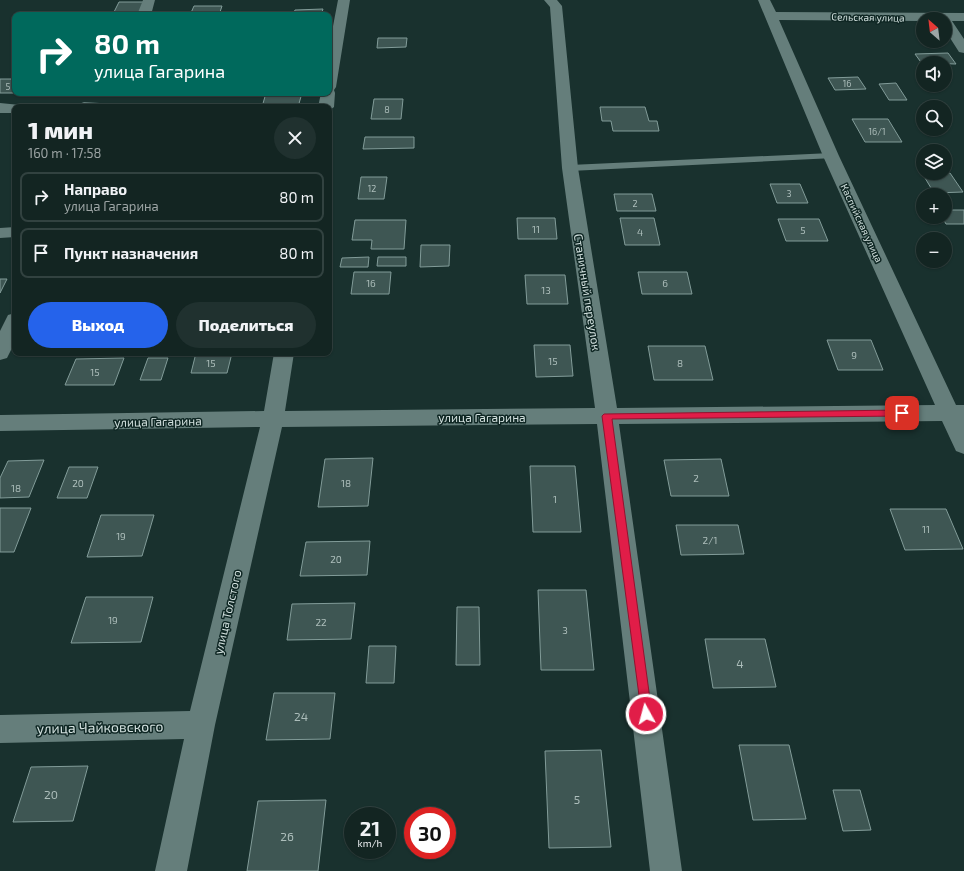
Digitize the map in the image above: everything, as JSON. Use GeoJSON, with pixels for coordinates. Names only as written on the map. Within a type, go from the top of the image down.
{"type":"FeatureCollection","features":[{"type":"Feature","properties":{"kind":"street"},"geometry":{"type":"LineString","coordinates":[[145,12],[149,0]]}},
{"type":"Feature","properties":{"kind":"street"},"geometry":{"type":"LineString","coordinates":[[332,70],[344,0]]}},
{"type":"Feature","properties":{"kind":"street","name":"Станичный переулок"},"geometry":{"type":"LineString","coordinates":[[550,0],[556,6],[570,168],[607,416],[666,871]]}},
{"type":"Feature","properties":{"kind":"street","name":"Каспийская улица"},"geometry":{"type":"LineString","coordinates":[[764,0],[831,156],[956,413],[964,445]]}},
{"type":"Feature","properties":{"kind":"street"},"geometry":{"type":"LineString","coordinates":[[934,6],[939,12]]}},
{"type":"Feature","properties":{"kind":"street","name":"Сельская улица"},"geometry":{"type":"LineString","coordinates":[[771,16],[916,19]]}},
{"type":"Feature","properties":{"kind":"street","name":"Сельская улица"},"geometry":{"type":"LineString","coordinates":[[952,18],[964,17]]}},
{"type":"Feature","properties":{"kind":"street"},"geometry":{"type":"LineString","coordinates":[[952,31],[964,49]]}},
{"type":"Feature","properties":{"kind":"street"},"geometry":{"type":"LineString","coordinates":[[0,108],[12,108]]}},
{"type":"Feature","properties":{"kind":"street"},"geometry":{"type":"LineString","coordinates":[[0,232],[12,232]]}},
{"type":"Feature","properties":{"kind":"street"},"geometry":{"type":"LineString","coordinates":[[0,354],[12,327]]}},
{"type":"Feature","properties":{"kind":"street","name":"улица Толстого"},"geometry":{"type":"LineString","coordinates":[[171,871],[201,725],[273,419],[284,356]]}},
{"type":"Feature","properties":{"kind":"street","name":"улица Гагарина"},"geometry":{"type":"LineString","coordinates":[[0,423],[956,413]]}},
{"type":"Feature","properties":{"kind":"street","name":"улица Чайковского"},"geometry":{"type":"LineString","coordinates":[[0,729],[201,725]]}},
{"type":"Feature","properties":{"kind":"lane"},"geometry":{"type":"LineString","coordinates":[[570,168],[831,156]]}},
{"type":"Feature","properties":{"kind":"building"},"geometry":{"type":"Polygon","coordinates":[[[119,2],[147,2],[142,12],[114,12],[119,2]]]}},
{"type":"Feature","properties":{"kind":"building"},"geometry":{"type":"Polygon","coordinates":[[[194,6],[222,6],[220,12],[191,12],[194,6]]]}},
{"type":"Feature","properties":{"kind":"building"},"geometry":{"type":"Polygon","coordinates":[[[323,9],[322,12],[294,12],[295,10],[323,9]]]}},
{"type":"Feature","properties":{"kind":"building"},"geometry":{"type":"Polygon","coordinates":[[[378,38],[407,38],[406,47],[377,48],[378,38]]]}},
{"type":"Feature","properties":{"kind":"building"},"geometry":{"type":"Polygon","coordinates":[[[948,53],[950,56],[916,56],[915,54],[948,53]]]}},
{"type":"Feature","properties":{"kind":"building"},"geometry":{"type":"Polygon","coordinates":[[[952,58],[956,64],[952,64],[952,58]]]}},
{"type":"Feature","properties":{"kind":"building"},"geometry":{"type":"Polygon","coordinates":[[[858,77],[866,89],[835,90],[828,78],[858,77]]]}},
{"type":"Feature","properties":{"kind":"building"},"geometry":{"type":"Polygon","coordinates":[[[0,79],[12,79],[12,93],[0,93],[0,79]]]}},
{"type":"Feature","properties":{"kind":"building"},"geometry":{"type":"Polygon","coordinates":[[[896,83],[907,100],[889,100],[879,84],[896,83]]]}},
{"type":"Feature","properties":{"kind":"building"},"geometry":{"type":"Polygon","coordinates":[[[265,96],[301,96],[299,104],[263,104],[265,96]]]}},
{"type":"Feature","properties":{"kind":"building"},"geometry":{"type":"Polygon","coordinates":[[[374,99],[403,99],[401,119],[371,119],[374,99]]]}},
{"type":"Feature","properties":{"kind":"building"},"geometry":{"type":"Polygon","coordinates":[[[600,107],[645,107],[649,121],[657,121],[659,131],[613,131],[611,121],[602,121],[600,107]]]}},
{"type":"Feature","properties":{"kind":"building"},"geometry":{"type":"Polygon","coordinates":[[[852,119],[888,119],[902,142],[865,142],[852,119]]]}},
{"type":"Feature","properties":{"kind":"building"},"geometry":{"type":"Polygon","coordinates":[[[365,137],[414,137],[414,148],[363,149],[365,137]]]}},
{"type":"Feature","properties":{"kind":"building"},"geometry":{"type":"Polygon","coordinates":[[[952,176],[963,192],[952,192],[952,188],[931,188],[926,180],[952,180],[952,176]]]}},
{"type":"Feature","properties":{"kind":"building"},"geometry":{"type":"Polygon","coordinates":[[[361,177],[387,177],[384,199],[358,199],[361,177]]]}},
{"type":"Feature","properties":{"kind":"building"},"geometry":{"type":"Polygon","coordinates":[[[770,184],[800,184],[808,203],[777,203],[770,184]]]}},
{"type":"Feature","properties":{"kind":"building"},"geometry":{"type":"Polygon","coordinates":[[[614,194],[652,194],[656,211],[617,211],[614,194]]]}},
{"type":"Feature","properties":{"kind":"building"},"geometry":{"type":"Polygon","coordinates":[[[952,210],[964,210],[964,224],[952,224],[952,210]]]}},
{"type":"Feature","properties":{"kind":"building"},"geometry":{"type":"Polygon","coordinates":[[[517,218],[555,218],[557,239],[518,239],[517,218]]]}},
{"type":"Feature","properties":{"kind":"building"},"geometry":{"type":"Polygon","coordinates":[[[620,218],[654,218],[660,245],[625,245],[620,218]]]}},
{"type":"Feature","properties":{"kind":"building"},"geometry":{"type":"Polygon","coordinates":[[[778,219],[819,219],[828,241],[786,241],[778,219]]]}},
{"type":"Feature","properties":{"kind":"building"},"geometry":{"type":"Polygon","coordinates":[[[355,220],[406,220],[404,249],[371,249],[372,240],[352,240],[355,220]]]}},
{"type":"Feature","properties":{"kind":"building"},"geometry":{"type":"Polygon","coordinates":[[[421,245],[450,245],[449,266],[420,267],[421,245]]]}},
{"type":"Feature","properties":{"kind":"building"},"geometry":{"type":"Polygon","coordinates":[[[369,257],[368,267],[340,267],[342,258],[369,257]]]}},
{"type":"Feature","properties":{"kind":"building"},"geometry":{"type":"Polygon","coordinates":[[[378,257],[406,257],[406,266],[377,266],[378,257]]]}},
{"type":"Feature","properties":{"kind":"building"},"geometry":{"type":"Polygon","coordinates":[[[354,272],[391,272],[389,294],[351,294],[354,272]]]}},
{"type":"Feature","properties":{"kind":"building"},"geometry":{"type":"Polygon","coordinates":[[[638,272],[687,272],[692,294],[642,294],[638,272]]]}},
{"type":"Feature","properties":{"kind":"building"},"geometry":{"type":"Polygon","coordinates":[[[525,275],[565,275],[568,304],[527,304],[525,275]]]}},
{"type":"Feature","properties":{"kind":"building"},"geometry":{"type":"Polygon","coordinates":[[[0,279],[7,279],[0,293],[0,279]]]}},
{"type":"Feature","properties":{"kind":"building"},"geometry":{"type":"Polygon","coordinates":[[[827,340],[871,340],[883,370],[838,370],[827,340]]]}},
{"type":"Feature","properties":{"kind":"building"},"geometry":{"type":"Polygon","coordinates":[[[534,345],[570,345],[573,376],[536,377],[534,345]]]}},
{"type":"Feature","properties":{"kind":"building"},"geometry":{"type":"Polygon","coordinates":[[[648,346],[705,346],[713,380],[654,380],[648,346]]]}},
{"type":"Feature","properties":{"kind":"building"},"geometry":{"type":"Polygon","coordinates":[[[195,356],[231,356],[227,373],[191,373],[195,356]]]}},
{"type":"Feature","properties":{"kind":"building"},"geometry":{"type":"Polygon","coordinates":[[[124,358],[114,385],[65,385],[76,359],[124,358]]]}},
{"type":"Feature","properties":{"kind":"building"},"geometry":{"type":"Polygon","coordinates":[[[148,358],[168,358],[161,380],[140,380],[148,358]]]}},
{"type":"Feature","properties":{"kind":"building"},"geometry":{"type":"Polygon","coordinates":[[[373,458],[368,506],[318,507],[325,459],[373,458]]]}},
{"type":"Feature","properties":{"kind":"building"},"geometry":{"type":"Polygon","coordinates":[[[721,459],[729,496],[671,496],[664,460],[721,459]]]}},
{"type":"Feature","properties":{"kind":"building"},"geometry":{"type":"Polygon","coordinates":[[[44,460],[29,497],[0,498],[0,478],[8,461],[44,460]]]}},
{"type":"Feature","properties":{"kind":"building"},"geometry":{"type":"Polygon","coordinates":[[[530,466],[575,466],[581,532],[533,532],[530,466]]]}},
{"type":"Feature","properties":{"kind":"building"},"geometry":{"type":"Polygon","coordinates":[[[69,467],[98,467],[87,498],[57,498],[69,467]]]}},
{"type":"Feature","properties":{"kind":"building"},"geometry":{"type":"Polygon","coordinates":[[[0,508],[31,508],[14,552],[0,552],[0,508]]]}},
{"type":"Feature","properties":{"kind":"building"},"geometry":{"type":"Polygon","coordinates":[[[890,509],[946,509],[963,549],[905,550],[890,509]]]}},
{"type":"Feature","properties":{"kind":"building"},"geometry":{"type":"Polygon","coordinates":[[[101,515],[154,515],[142,556],[87,557],[101,515]]]}},
{"type":"Feature","properties":{"kind":"building"},"geometry":{"type":"Polygon","coordinates":[[[676,525],[738,525],[744,554],[681,555],[676,525]]]}},
{"type":"Feature","properties":{"kind":"building"},"geometry":{"type":"Polygon","coordinates":[[[370,541],[367,575],[300,576],[306,542],[370,541]]]}},
{"type":"Feature","properties":{"kind":"building"},"geometry":{"type":"Polygon","coordinates":[[[538,590],[586,590],[594,670],[541,670],[538,590]]]}},
{"type":"Feature","properties":{"kind":"building"},"geometry":{"type":"Polygon","coordinates":[[[86,597],[153,597],[141,642],[71,643],[86,597]]]}},
{"type":"Feature","properties":{"kind":"building"},"geometry":{"type":"Polygon","coordinates":[[[355,603],[351,639],[287,640],[292,604],[355,603]]]}},
{"type":"Feature","properties":{"kind":"building"},"geometry":{"type":"Polygon","coordinates":[[[457,607],[479,607],[480,665],[456,665],[457,607]]]}},
{"type":"Feature","properties":{"kind":"building"},"geometry":{"type":"Polygon","coordinates":[[[705,639],[765,639],[776,687],[713,688],[705,639]]]}},
{"type":"Feature","properties":{"kind":"building"},"geometry":{"type":"Polygon","coordinates":[[[369,646],[396,646],[394,683],[366,683],[369,646]]]}},
{"type":"Feature","properties":{"kind":"building"},"geometry":{"type":"Polygon","coordinates":[[[274,693],[335,693],[330,739],[266,740],[274,693]]]}},
{"type":"Feature","properties":{"kind":"building"},"geometry":{"type":"Polygon","coordinates":[[[739,745],[789,745],[806,819],[753,820],[739,745]]]}},
{"type":"Feature","properties":{"kind":"building"},"geometry":{"type":"Polygon","coordinates":[[[601,750],[611,847],[549,848],[545,751],[601,750]]]}},
{"type":"Feature","properties":{"kind":"building"},"geometry":{"type":"Polygon","coordinates":[[[88,766],[73,821],[13,822],[31,767],[88,766]]]}},
{"type":"Feature","properties":{"kind":"building"},"geometry":{"type":"Polygon","coordinates":[[[833,790],[860,790],[871,830],[843,831],[833,790]]]}},
{"type":"Feature","properties":{"kind":"building"},"geometry":{"type":"Polygon","coordinates":[[[326,800],[318,871],[247,871],[258,801],[326,800]]]}},
{"type":"Feature","properties":{"kind":"route"},"geometry":{"type":"LineString","coordinates":[[646,714],[607,416],[902,413]]}}]}
